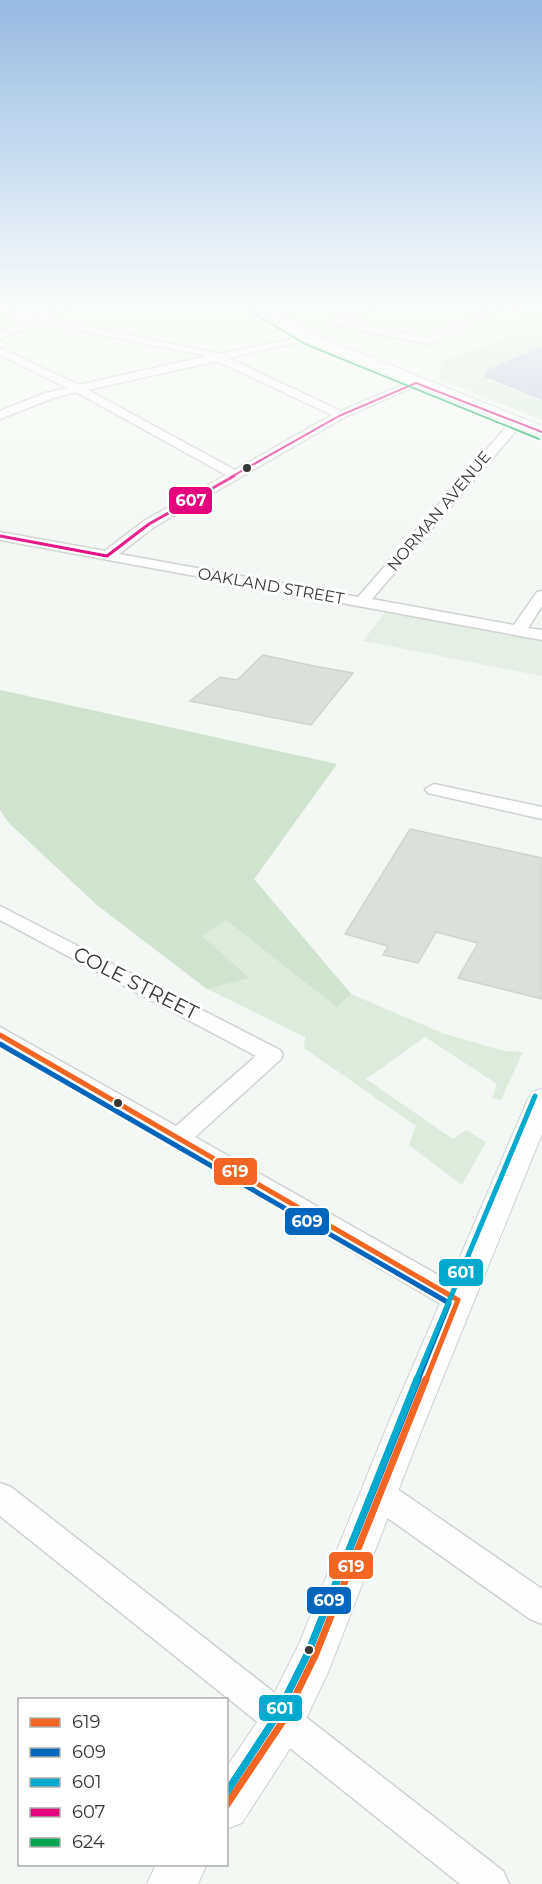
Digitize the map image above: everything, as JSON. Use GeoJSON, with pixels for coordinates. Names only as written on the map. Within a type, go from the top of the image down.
{"type":"FeatureCollection","features":[{"type":"Feature","properties":{"kind":"main road"},"geometry":{"type":"LineString","coordinates":[[442,393],[542,432]]}},
{"type":"Feature","properties":{"kind":"street"},"geometry":{"type":"LineString","coordinates":[[0,415],[57,393]]}},
{"type":"Feature","properties":{"kind":"street"},"geometry":{"type":"LineString","coordinates":[[85,393],[235,475]]}},
{"type":"Feature","properties":{"kind":"street"},"geometry":{"type":"LineString","coordinates":[[293,393],[341,415]]}},
{"type":"Feature","properties":{"kind":"street"},"geometry":{"type":"LineString","coordinates":[[107,556],[148,524],[341,415],[393,393]]}},
{"type":"Feature","properties":{"kind":"street","name":"NORMAN AVENUE"},"geometry":{"type":"LineString","coordinates":[[362,602],[517,422]]}},
{"type":"Feature","properties":{"kind":"street","name":"OAKLAND STREET"},"geometry":{"type":"LineString","coordinates":[[0,536],[542,635]]}},
{"type":"Feature","properties":{"kind":"street"},"geometry":{"type":"LineString","coordinates":[[519,630],[542,595]]}},
{"type":"Feature","properties":{"kind":"street"},"geometry":{"type":"LineString","coordinates":[[434,789],[542,813]]}},
{"type":"Feature","properties":{"kind":"street","name":"COLE STREET"},"geometry":{"type":"LineString","coordinates":[[0,912],[272,1054],[178,1138]]}},
{"type":"Feature","properties":{"kind":"street"},"geometry":{"type":"LineString","coordinates":[[0,1035],[458,1300]]}},
{"type":"Feature","properties":{"kind":"street"},"geometry":{"type":"LineString","coordinates":[[228,1804],[283,1721],[315,1656],[458,1300],[542,1099]]}},
{"type":"Feature","properties":{"kind":"street"},"geometry":{"type":"LineString","coordinates":[[379,1494],[542,1608]]}},
{"type":"Feature","properties":{"kind":"street"},"geometry":{"type":"LineString","coordinates":[[0,1497],[490,1884]]}},
{"type":"Feature","properties":{"kind":"street"},"geometry":{"type":"LineString","coordinates":[[170,1884],[184,1866]]}},
{"type":"Feature","properties":{"kind":"shaded area"},"geometry":{"type":"Polygon","coordinates":[[[390,606],[542,634],[542,676],[363,641],[390,606]]]}},
{"type":"Feature","properties":{"kind":"green space"},"geometry":{"type":"Polygon","coordinates":[[[474,393],[523,393],[542,400],[542,420],[474,393]]]}},
{"type":"Feature","properties":{"kind":"green space"},"geometry":{"type":"Polygon","coordinates":[[[0,690],[337,764],[254,879],[351,994],[445,1034],[505,1051],[523,1052],[501,1100],[492,1098],[497,1084],[425,1037],[366,1079],[453,1139],[466,1130],[486,1142],[462,1185],[409,1145],[416,1126],[304,1048],[305,1037],[207,989],[97,905],[9,823],[0,810],[0,690]]]}},
{"type":"Feature","properties":{"kind":"green space"},"geometry":{"type":"Polygon","coordinates":[[[0,690],[337,764],[254,879],[351,994],[337,1007],[226,920],[202,936],[249,978],[207,989],[97,905],[9,823],[0,810],[0,690]]]}},
{"type":"Feature","properties":{"kind":"water"},"geometry":{"type":"Polygon","coordinates":[[[524,393],[542,393],[542,400],[524,393]]]}},
{"type":"Feature","properties":{"kind":"building"},"geometry":{"type":"Polygon","coordinates":[[[263,655],[353,673],[311,725],[190,701],[220,677],[237,680],[263,655]]]}},
{"type":"Feature","properties":{"kind":"building"},"geometry":{"type":"Polygon","coordinates":[[[410,829],[542,858],[542,999],[458,978],[478,943],[436,932],[418,963],[383,955],[388,946],[345,934],[410,829]]]}},
{"type":"Feature","properties":{"kind":"transit line","name":"607"},"geometry":{"type":"LineString","coordinates":[[0,536],[107,556],[149,524],[339,416],[393,393]]}},
{"type":"Feature","properties":{"kind":"transit line","name":"624"},"geometry":{"type":"LineString","coordinates":[[425,393],[539,439]]}},
{"type":"Feature","properties":{"kind":"transit line","name":"607"},"geometry":{"type":"LineString","coordinates":[[442,393],[542,432]]}},
{"type":"Feature","properties":{"kind":"transit line","name":"619"},"geometry":{"type":"LineString","coordinates":[[0,1035],[458,1300],[315,1656],[283,1721],[228,1803]]}},
{"type":"Feature","properties":{"kind":"transit line","name":"609"},"geometry":{"type":"LineString","coordinates":[[0,1044],[449,1303],[308,1653],[276,1717],[228,1790]]}},
{"type":"Feature","properties":{"kind":"transit line","name":"601"},"geometry":{"type":"LineString","coordinates":[[228,1790],[276,1717],[308,1653],[399,1421],[535,1096]]}}]}
